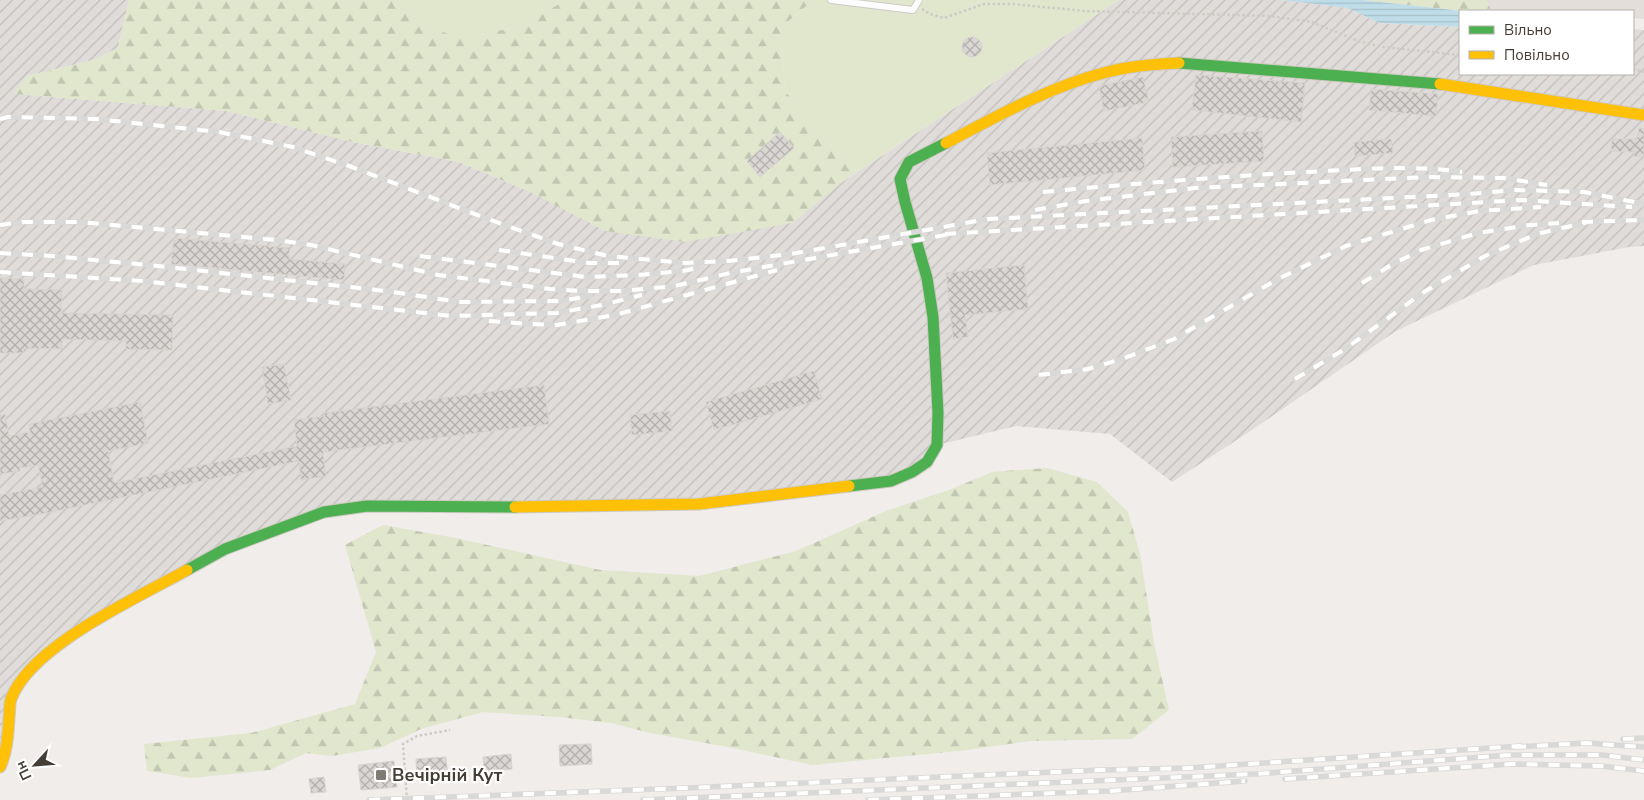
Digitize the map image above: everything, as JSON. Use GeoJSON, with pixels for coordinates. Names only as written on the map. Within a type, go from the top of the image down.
{"type":"FeatureCollection","features":[{"type":"Feature","properties":{"kind":"street"},"geometry":{"type":"LineString","coordinates":[[0,767],[7,741],[12,700],[21,682],[40,660],[75,632],[225,550],[324,512],[367,506],[542,507],[700,504],[891,481],[912,472],[927,462],[937,445],[938,413],[933,317],[927,278],[900,179],[909,162],[1029,101],[1105,73],[1147,65],[1184,62],[1446,84],[1644,115]]}},
{"type":"Feature","properties":{"kind":"lane"},"geometry":{"type":"LineString","coordinates":[[831,0],[913,10],[917,2]]}},
{"type":"Feature","properties":{"kind":"path"},"geometry":{"type":"LineString","coordinates":[[917,2],[930,14],[944,18],[984,4],[1012,4],[1085,11],[1270,16],[1312,22],[1358,41],[1384,47],[1459,55]]}},
{"type":"Feature","properties":{"kind":"path"},"geometry":{"type":"LineString","coordinates":[[407,800],[403,744],[417,736],[450,730]]}},
{"type":"Feature","properties":{"kind":"shaded area"},"geometry":{"type":"Polygon","coordinates":[[[0,0],[129,0],[118,48],[93,60],[27,76],[14,94],[226,111],[353,142],[459,162],[528,191],[792,223],[842,182],[1119,0],[1282,0],[1348,8],[1379,23],[1459,27],[1459,75],[1634,75],[1634,29],[1644,30],[1644,246],[1629,247],[1534,265],[1396,331],[1249,432],[1172,482],[1110,434],[1016,426],[937,445],[912,472],[699,504],[367,506],[279,528],[75,632],[21,682],[0,767],[0,0]]]}},
{"type":"Feature","properties":{"kind":"shaded area"},"geometry":{"type":"Polygon","coordinates":[[[1486,0],[1644,0],[1644,19],[1634,18],[1634,10],[1491,10],[1486,0]]]}},
{"type":"Feature","properties":{"kind":"green space"},"geometry":{"type":"Polygon","coordinates":[[[129,0],[403,0],[404,5],[423,24],[451,35],[480,35],[511,28],[540,16],[559,4],[560,0],[811,0],[810,3],[781,27],[785,91],[855,173],[792,223],[685,242],[605,231],[528,191],[459,162],[353,142],[226,111],[14,94],[27,76],[93,60],[118,48],[129,0]]]}},
{"type":"Feature","properties":{"kind":"green space"},"geometry":{"type":"Polygon","coordinates":[[[403,0],[560,0],[559,4],[541,16],[511,28],[480,35],[451,35],[423,24],[404,5],[403,0]]]}},
{"type":"Feature","properties":{"kind":"green space"},"geometry":{"type":"Polygon","coordinates":[[[811,0],[1119,0],[855,173],[785,91],[781,27],[810,3],[811,0]]]}},
{"type":"Feature","properties":{"kind":"green space"},"geometry":{"type":"Polygon","coordinates":[[[1362,0],[1486,0],[1491,10],[1459,11],[1362,0]]]}},
{"type":"Feature","properties":{"kind":"green space"},"geometry":{"type":"Polygon","coordinates":[[[1047,468],[1097,482],[1128,512],[1140,554],[1155,648],[1169,710],[1132,739],[1030,741],[959,751],[812,765],[650,733],[611,723],[559,717],[483,712],[421,729],[380,748],[332,756],[306,753],[270,770],[191,778],[147,771],[144,744],[251,733],[355,704],[376,652],[345,545],[383,525],[456,538],[600,570],[699,576],[796,551],[886,511],[949,490],[992,472],[1047,468]]]}},
{"type":"Feature","properties":{"kind":"water"},"geometry":{"type":"Polygon","coordinates":[[[1282,0],[1362,0],[1459,11],[1459,27],[1379,23],[1348,8],[1282,0]]]}},
{"type":"Feature","properties":{"kind":"building"},"geometry":{"type":"Polygon","coordinates":[[[972,37],[979,40],[982,47],[979,54],[972,57],[965,54],[962,47],[965,40],[972,37]]]}},
{"type":"Feature","properties":{"kind":"building"},"geometry":{"type":"Polygon","coordinates":[[[1196,75],[1305,83],[1301,122],[1192,110],[1196,75]]]}},
{"type":"Feature","properties":{"kind":"building"},"geometry":{"type":"Polygon","coordinates":[[[1143,77],[1149,102],[1104,111],[1099,86],[1143,77]]]}},
{"type":"Feature","properties":{"kind":"building"},"geometry":{"type":"Polygon","coordinates":[[[1371,89],[1438,94],[1436,116],[1369,110],[1371,89]]]}},
{"type":"Feature","properties":{"kind":"building"},"geometry":{"type":"Polygon","coordinates":[[[1639,128],[1644,129],[1644,157],[1634,156],[1635,152],[1611,151],[1612,139],[1637,139],[1639,128]]]}},
{"type":"Feature","properties":{"kind":"building"},"geometry":{"type":"Polygon","coordinates":[[[1262,131],[1264,161],[1173,167],[1171,137],[1262,131]]]}},
{"type":"Feature","properties":{"kind":"building"},"geometry":{"type":"Polygon","coordinates":[[[780,132],[794,148],[760,177],[747,161],[780,132]]]}},
{"type":"Feature","properties":{"kind":"building"},"geometry":{"type":"Polygon","coordinates":[[[1142,138],[1145,170],[990,185],[987,153],[1142,138]]]}},
{"type":"Feature","properties":{"kind":"building"},"geometry":{"type":"Polygon","coordinates":[[[1391,139],[1393,153],[1355,156],[1354,142],[1391,139]]]}},
{"type":"Feature","properties":{"kind":"building"},"geometry":{"type":"Polygon","coordinates":[[[174,238],[290,248],[289,259],[345,264],[344,280],[171,264],[174,238]]]}},
{"type":"Feature","properties":{"kind":"building"},"geometry":{"type":"Polygon","coordinates":[[[1024,265],[1028,309],[965,315],[968,337],[953,339],[946,273],[1024,265]]]}},
{"type":"Feature","properties":{"kind":"building"},"geometry":{"type":"Polygon","coordinates":[[[0,278],[24,279],[24,289],[62,290],[61,313],[173,315],[172,350],[126,349],[126,341],[62,339],[62,349],[23,348],[23,353],[0,353],[0,278]]]}},
{"type":"Feature","properties":{"kind":"building"},"geometry":{"type":"Polygon","coordinates":[[[284,364],[291,400],[268,404],[262,367],[284,364]]]}},
{"type":"Feature","properties":{"kind":"building"},"geometry":{"type":"Polygon","coordinates":[[[814,371],[822,399],[714,430],[706,402],[814,371]]]}},
{"type":"Feature","properties":{"kind":"building"},"geometry":{"type":"Polygon","coordinates":[[[544,385],[549,424],[323,452],[326,476],[301,480],[299,461],[0,521],[0,495],[43,487],[38,465],[20,468],[20,471],[0,474],[0,415],[5,414],[9,436],[30,432],[29,424],[140,402],[148,443],[108,451],[114,483],[297,446],[294,420],[325,416],[324,413],[544,385]]]}},
{"type":"Feature","properties":{"kind":"building"},"geometry":{"type":"Polygon","coordinates":[[[670,411],[672,431],[632,435],[630,415],[670,411]]]}},
{"type":"Feature","properties":{"kind":"building"},"geometry":{"type":"Polygon","coordinates":[[[591,744],[592,764],[560,766],[559,745],[591,744]]]}},
{"type":"Feature","properties":{"kind":"building"},"geometry":{"type":"Polygon","coordinates":[[[511,754],[512,769],[484,771],[483,757],[511,754]]]}},
{"type":"Feature","properties":{"kind":"building"},"geometry":{"type":"Polygon","coordinates":[[[446,757],[448,778],[417,780],[416,759],[446,757]]]}},
{"type":"Feature","properties":{"kind":"building"},"geometry":{"type":"Polygon","coordinates":[[[394,761],[397,787],[361,790],[358,765],[394,761]]]}},
{"type":"Feature","properties":{"kind":"building"},"geometry":{"type":"Polygon","coordinates":[[[324,777],[326,792],[311,793],[309,779],[324,777]]]}},
{"type":"Feature","properties":{"kind":"railway"},"geometry":{"type":"LineString","coordinates":[[0,119],[8,117],[96,119],[219,132],[293,147],[558,244],[608,256],[685,263],[728,261],[791,254],[988,219],[1515,190],[1584,192],[1644,204]]}},
{"type":"Feature","properties":{"kind":"railway"},"geometry":{"type":"LineString","coordinates":[[1043,192],[1206,178],[1363,169],[1423,168],[1462,172]]}},
{"type":"Feature","properties":{"kind":"railway"},"geometry":{"type":"LineString","coordinates":[[1035,210],[1086,201],[1195,188],[1428,177],[1504,178],[1547,185]]}},
{"type":"Feature","properties":{"kind":"railway"},"geometry":{"type":"LineString","coordinates":[[945,234],[1521,200],[1632,207]]}},
{"type":"Feature","properties":{"kind":"railway"},"geometry":{"type":"LineString","coordinates":[[1039,375],[1088,369],[1122,359],[1174,339],[1278,279],[1346,246],[1431,220],[1479,211],[1541,207]]}},
{"type":"Feature","properties":{"kind":"railway"},"geometry":{"type":"LineString","coordinates":[[1582,222],[1644,220]]}},
{"type":"Feature","properties":{"kind":"railway"},"geometry":{"type":"LineString","coordinates":[[0,225],[22,222],[80,222],[276,240],[311,245],[438,275],[580,291],[622,291],[675,286],[730,273],[951,234]]}},
{"type":"Feature","properties":{"kind":"railway"},"geometry":{"type":"LineString","coordinates":[[1295,379],[1345,349],[1424,292],[1485,256],[1537,234],[1588,222]]}},
{"type":"Feature","properties":{"kind":"railway"},"geometry":{"type":"LineString","coordinates":[[1362,283],[1421,250],[1478,233],[1530,225],[1559,223]]}},
{"type":"Feature","properties":{"kind":"railway"},"geometry":{"type":"LineString","coordinates":[[499,250],[589,263],[620,263]]}},
{"type":"Feature","properties":{"kind":"railway"},"geometry":{"type":"LineString","coordinates":[[0,253],[158,266],[386,291],[460,302],[560,301],[590,296]]}},
{"type":"Feature","properties":{"kind":"railway"},"geometry":{"type":"LineString","coordinates":[[420,256],[586,277],[638,275],[697,268]]}},
{"type":"Feature","properties":{"kind":"railway"},"geometry":{"type":"LineString","coordinates":[[489,321],[557,325],[615,315],[777,270]]}},
{"type":"Feature","properties":{"kind":"railway"},"geometry":{"type":"LineString","coordinates":[[0,272],[143,281],[451,316],[556,313],[602,305],[642,295]]}},
{"type":"Feature","properties":{"kind":"railway"},"geometry":{"type":"LineString","coordinates":[[1623,739],[1644,738]]}},
{"type":"Feature","properties":{"kind":"railway"},"geometry":{"type":"LineString","coordinates":[[1515,747],[1586,743],[1644,747]]}},
{"type":"Feature","properties":{"kind":"railway"},"geometry":{"type":"LineString","coordinates":[[369,800],[1188,768],[1521,746]]}},
{"type":"Feature","properties":{"kind":"railway"},"geometry":{"type":"LineString","coordinates":[[643,800],[1255,774],[1509,755],[1602,755],[1644,760]]}},
{"type":"Feature","properties":{"kind":"railway"},"geometry":{"type":"LineString","coordinates":[[1285,779],[1511,764],[1601,766],[1644,771]]}},
{"type":"Feature","properties":{"kind":"railway"},"geometry":{"type":"LineString","coordinates":[[868,800],[1109,791],[1245,781]]}},
{"type":"Feature","properties":{"kind":"traffic: fast"},"geometry":{"type":"LineString","coordinates":[[1179,63],[1440,84]]}},
{"type":"Feature","properties":{"kind":"traffic: fast"},"geometry":{"type":"LineString","coordinates":[[849,486],[891,481],[912,472],[927,462],[937,445],[938,413],[933,317],[927,278],[900,179],[909,162],[946,143]]}},
{"type":"Feature","properties":{"kind":"traffic: fast"},"geometry":{"type":"LineString","coordinates":[[187,570],[225,549],[324,512],[367,506],[515,507]]}},
{"type":"Feature","properties":{"kind":"traffic: slow"},"geometry":{"type":"LineString","coordinates":[[946,143],[985,122],[1065,85],[1124,68],[1179,63]]}},
{"type":"Feature","properties":{"kind":"traffic: slow"},"geometry":{"type":"LineString","coordinates":[[1440,84],[1644,115]]}},
{"type":"Feature","properties":{"kind":"traffic: slow"},"geometry":{"type":"LineString","coordinates":[[515,507],[699,504],[849,486]]}},
{"type":"Feature","properties":{"kind":"traffic: slow"},"geometry":{"type":"LineString","coordinates":[[0,767],[7,743],[11,699],[22,679],[40,660],[88,624],[187,570]]}},
{"type":"Feature","properties":{"kind":"place","name":"Вечірній Кут"},"geometry":{"type":"Point","coordinates":[381,775]}}]}
